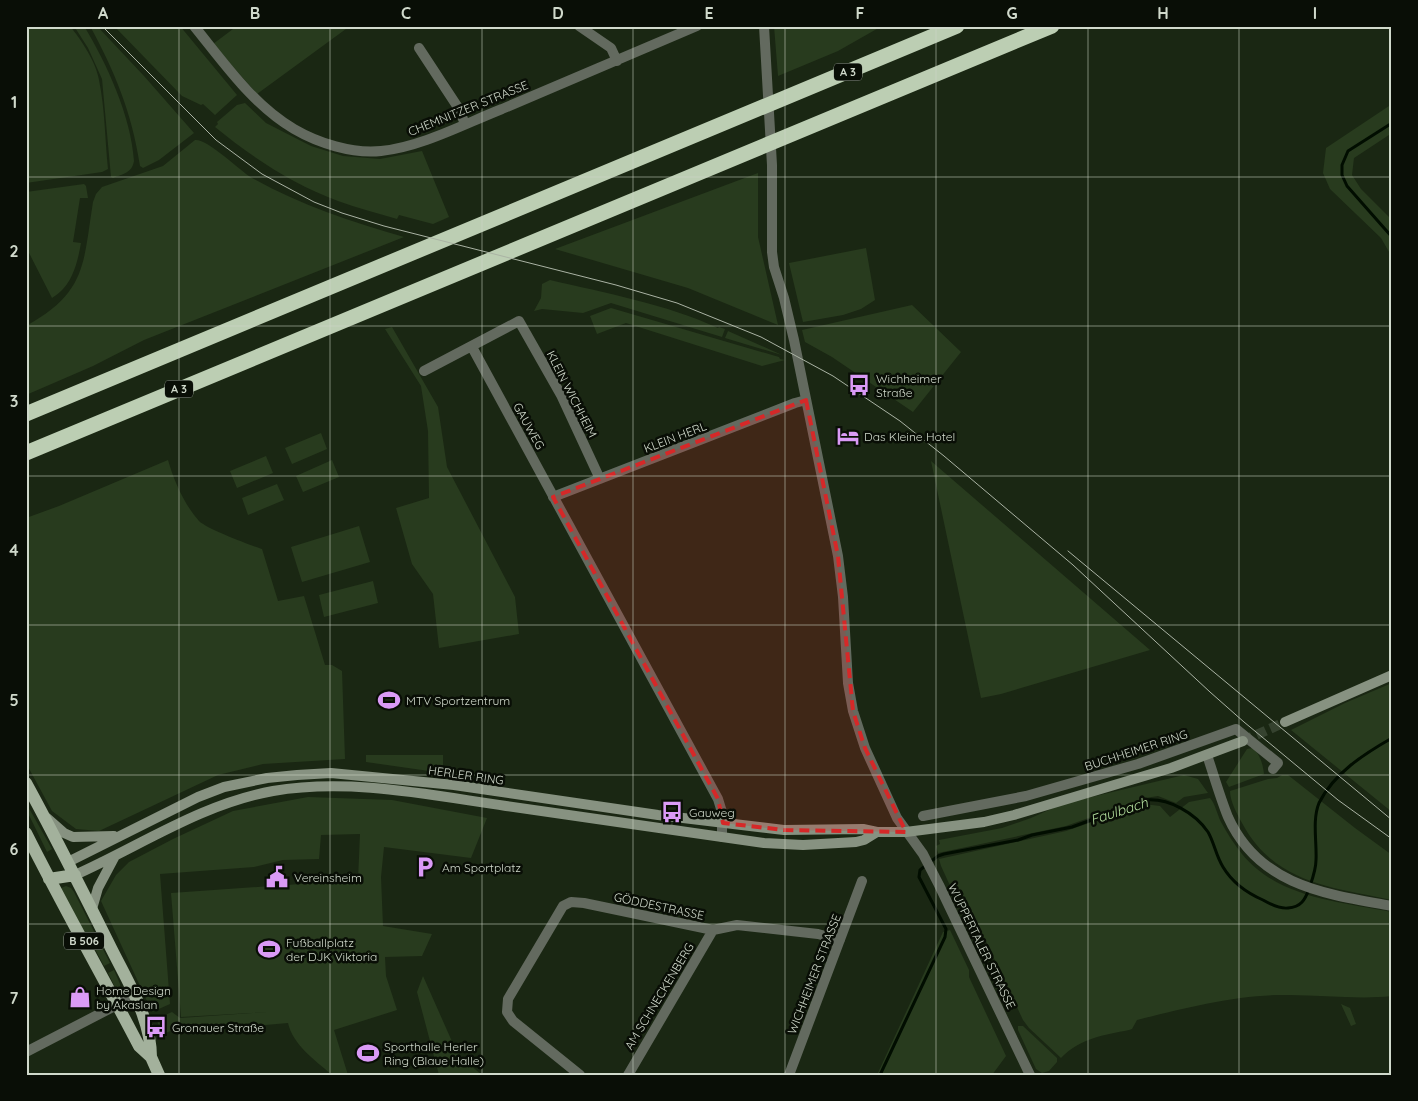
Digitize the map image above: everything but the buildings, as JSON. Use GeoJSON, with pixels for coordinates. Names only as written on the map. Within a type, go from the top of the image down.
{"type":"FeatureCollection","features":[{"type":"Feature","properties":{"kind":"highway","name":"A 3"},"geometry":{"type":"LineString","coordinates":[[26,414],[957,26]]}},
{"type":"Feature","properties":{"kind":"highway","name":"A 3"},"geometry":{"type":"LineString","coordinates":[[26,453],[1052,26]]}},
{"type":"Feature","properties":{"kind":"main road"},"geometry":{"type":"LineString","coordinates":[[1285,722],[1392,675]]}},
{"type":"Feature","properties":{"kind":"main road","name":"BUCHHEIMER RING"},"geometry":{"type":"LineString","coordinates":[[906,832],[984,822],[1014,815],[1171,768],[1243,741]]}},
{"type":"Feature","properties":{"kind":"main road","name":"HERLER RING"},"geometry":{"type":"LineString","coordinates":[[68,862],[198,797],[224,787],[267,778],[331,773],[454,785],[649,814],[784,830],[864,829],[877,832],[906,832]]}},
{"type":"Feature","properties":{"kind":"main road","name":"B 506"},"geometry":{"type":"LineString","coordinates":[[26,783],[92,909],[134,996],[151,1042],[151,1058]]}},
{"type":"Feature","properties":{"kind":"main road","name":"HERLER RING"},"geometry":{"type":"LineString","coordinates":[[75,876],[197,815],[222,805],[273,791],[307,787],[343,787],[416,792],[764,843],[803,845],[856,842],[864,840],[877,832]]}},
{"type":"Feature","properties":{"kind":"main road"},"geometry":{"type":"LineString","coordinates":[[44,815],[64,833],[73,837],[120,836]]}},
{"type":"Feature","properties":{"kind":"main road","name":"B 506"},"geometry":{"type":"LineString","coordinates":[[26,834],[139,1046],[151,1058],[159,1075]]}},
{"type":"Feature","properties":{"kind":"main road"},"geometry":{"type":"LineString","coordinates":[[92,909],[96,894],[115,856]]}},
{"type":"Feature","properties":{"kind":"main road"},"geometry":{"type":"LineString","coordinates":[[49,879],[68,862]]}},
{"type":"Feature","properties":{"kind":"main road"},"geometry":{"type":"LineString","coordinates":[[49,879],[75,876]]}},
{"type":"Feature","properties":{"kind":"street","name":"CHEMNITZER STRASSE"},"geometry":{"type":"LineString","coordinates":[[194,26],[232,72],[269,112],[294,129],[313,139],[344,148],[380,151],[418,142],[465,124],[697,26]]}},
{"type":"Feature","properties":{"kind":"street"},"geometry":{"type":"LineString","coordinates":[[579,26],[611,48],[617,61]]}},
{"type":"Feature","properties":{"kind":"street"},"geometry":{"type":"LineString","coordinates":[[764,26],[772,165],[773,260],[794,340],[838,556],[843,597],[848,683],[853,711],[865,748],[878,778],[897,818],[906,832]]}},
{"type":"Feature","properties":{"kind":"street"},"geometry":{"type":"LineString","coordinates":[[419,48],[459,110],[465,124]]}},
{"type":"Feature","properties":{"kind":"street","name":"KLEIN WICHHEIM"},"geometry":{"type":"LineString","coordinates":[[472,348],[520,321],[561,395],[600,479]]}},
{"type":"Feature","properties":{"kind":"street"},"geometry":{"type":"LineString","coordinates":[[424,372],[472,348]]}},
{"type":"Feature","properties":{"kind":"street","name":"GAUWEG"},"geometry":{"type":"LineString","coordinates":[[472,348],[718,799],[722,812],[722,837]]}},
{"type":"Feature","properties":{"kind":"street","name":"KLEIN HERL"},"geometry":{"type":"LineString","coordinates":[[553,498],[806,400]]}},
{"type":"Feature","properties":{"kind":"street","name":"BUCHHEIMER RING"},"geometry":{"type":"LineString","coordinates":[[923,816],[983,806],[1026,796],[1138,764],[1236,729],[1278,763],[1273,769]]}},
{"type":"Feature","properties":{"kind":"street"},"geometry":{"type":"LineString","coordinates":[[1207,755],[1229,818],[1238,835],[1249,850],[1272,870],[1300,886],[1319,892],[1392,906]]}},
{"type":"Feature","properties":{"kind":"street"},"geometry":{"type":"LineString","coordinates":[[983,806],[984,822]]}},
{"type":"Feature","properties":{"kind":"street","name":"WUPPERTALER STRASSE"},"geometry":{"type":"LineString","coordinates":[[906,832],[931,870],[1030,1075]]}},
{"type":"Feature","properties":{"kind":"street","name":"WICHHEIMER STRASSE"},"geometry":{"type":"LineString","coordinates":[[789,1075],[862,882]]}},
{"type":"Feature","properties":{"kind":"street","name":"GÖDDESTRASSE"},"geometry":{"type":"LineString","coordinates":[[580,1075],[513,1020],[507,1012],[508,999],[563,906],[571,902],[584,902],[713,930],[736,925],[818,934],[840,940]]}},
{"type":"Feature","properties":{"kind":"street","name":"AM SCHNECKENBERG"},"geometry":{"type":"LineString","coordinates":[[628,1075],[713,930]]}},
{"type":"Feature","properties":{"kind":"street"},"geometry":{"type":"LineString","coordinates":[[26,1052],[134,996]]}},
{"type":"Feature","properties":{"kind":"highlighted area"},"geometry":{"type":"Polygon","coordinates":[[[806,400],[838,556],[853,711],[865,748],[906,832],[784,830],[723,823],[718,799],[553,497],[806,400]]]}},
{"type":"Feature","properties":{"kind":"green space"},"geometry":{"type":"Polygon","coordinates":[[[26,26],[70,26],[88,52],[95,66],[101,91],[108,169],[102,172],[26,183],[26,26]]]}},
{"type":"Feature","properties":{"kind":"green space"},"geometry":{"type":"Polygon","coordinates":[[[74,26],[84,26],[93,41],[116,91],[128,126],[132,144],[133,165],[126,172],[113,178],[111,177],[102,79],[88,48],[74,26]]]}},
{"type":"Feature","properties":{"kind":"green space"},"geometry":{"type":"Polygon","coordinates":[[[90,26],[97,26],[194,133],[159,160],[143,168],[140,166],[137,147],[121,93],[90,26]]]}},
{"type":"Feature","properties":{"kind":"green space"},"geometry":{"type":"Polygon","coordinates":[[[114,26],[180,26],[237,95],[215,115],[203,104],[201,105],[182,96],[114,26]]]}},
{"type":"Feature","properties":{"kind":"green space"},"geometry":{"type":"Polygon","coordinates":[[[237,26],[350,26],[257,94],[213,44],[237,26]]]}},
{"type":"Feature","properties":{"kind":"green space"},"geometry":{"type":"Polygon","coordinates":[[[774,26],[882,26],[838,51],[778,76],[774,26]]]}},
{"type":"Feature","properties":{"kind":"green space"},"geometry":{"type":"Polygon","coordinates":[[[245,103],[266,123],[311,146],[343,156],[380,159],[422,151],[449,217],[433,224],[399,215],[397,219],[338,201],[305,187],[258,160],[215,127],[218,124],[217,122],[237,105],[245,103]]]}},
{"type":"Feature","properties":{"kind":"green space"},"geometry":{"type":"Polygon","coordinates":[[[1392,104],[1392,133],[1354,158],[1352,175],[1361,189],[1392,220],[1392,257],[1381,238],[1330,189],[1323,173],[1326,148],[1392,104]]]}},
{"type":"Feature","properties":{"kind":"green space"},"geometry":{"type":"Polygon","coordinates":[[[195,140],[208,144],[252,178],[270,188],[307,205],[345,219],[404,237],[144,340],[93,366],[26,395],[26,326],[61,301],[79,274],[96,194],[102,187],[163,166],[195,140]]]}},
{"type":"Feature","properties":{"kind":"green space"},"geometry":{"type":"Polygon","coordinates":[[[758,173],[758,237],[778,325],[688,288],[555,249],[758,173]]]}},
{"type":"Feature","properties":{"kind":"green space"},"geometry":{"type":"Polygon","coordinates":[[[84,184],[88,198],[80,198],[73,242],[81,243],[78,259],[69,281],[52,298],[26,247],[26,192],[84,184]]]}},
{"type":"Feature","properties":{"kind":"green space"},"geometry":{"type":"Polygon","coordinates":[[[866,248],[875,300],[861,309],[843,315],[803,322],[789,263],[866,248]]]}},
{"type":"Feature","properties":{"kind":"green space"},"geometry":{"type":"Polygon","coordinates":[[[550,280],[678,312],[725,329],[722,337],[611,303],[583,313],[542,309],[534,311],[541,298],[542,284],[550,280]]]}},
{"type":"Feature","properties":{"kind":"green space"},"geometry":{"type":"Polygon","coordinates":[[[912,305],[961,352],[913,412],[832,357],[805,342],[802,330],[912,305]]]}},
{"type":"Feature","properties":{"kind":"green space"},"geometry":{"type":"Polygon","coordinates":[[[611,308],[785,360],[762,366],[626,323],[597,334],[590,316],[611,308]]]}},
{"type":"Feature","properties":{"kind":"green space"},"geometry":{"type":"Polygon","coordinates":[[[392,327],[438,407],[447,467],[515,597],[519,634],[439,648],[433,594],[412,564],[396,508],[429,498],[428,431],[421,386],[385,329],[392,327]]]}},
{"type":"Feature","properties":{"kind":"green space"},"geometry":{"type":"Polygon","coordinates":[[[728,331],[782,355],[725,338],[728,331]]]}},
{"type":"Feature","properties":{"kind":"green space"},"geometry":{"type":"Polygon","coordinates":[[[321,433],[327,449],[292,464],[285,448],[321,433]]]}},
{"type":"Feature","properties":{"kind":"green space"},"geometry":{"type":"Polygon","coordinates":[[[266,456],[273,473],[237,488],[230,471],[266,456]]]}},
{"type":"Feature","properties":{"kind":"green space"},"geometry":{"type":"Polygon","coordinates":[[[168,460],[180,492],[199,521],[219,532],[262,549],[278,601],[304,596],[325,665],[332,665],[342,671],[345,759],[263,764],[218,775],[99,831],[76,829],[52,811],[26,763],[26,518],[168,460]]]}},
{"type":"Feature","properties":{"kind":"green space"},"geometry":{"type":"Polygon","coordinates":[[[332,460],[339,477],[303,492],[296,476],[332,460]]]}},
{"type":"Feature","properties":{"kind":"green space"},"geometry":{"type":"Polygon","coordinates":[[[931,461],[1150,650],[1001,694],[981,698],[931,461]]]}},
{"type":"Feature","properties":{"kind":"green space"},"geometry":{"type":"Polygon","coordinates":[[[277,484],[284,500],[248,515],[242,498],[277,484]]]}},
{"type":"Feature","properties":{"kind":"green space"},"geometry":{"type":"Polygon","coordinates":[[[359,526],[370,562],[302,582],[291,547],[359,526]]]}},
{"type":"Feature","properties":{"kind":"green space"},"geometry":{"type":"Polygon","coordinates":[[[373,581],[378,603],[324,617],[319,595],[373,581]]]}},
{"type":"Feature","properties":{"kind":"green space"},"geometry":{"type":"Polygon","coordinates":[[[1392,683],[1392,812],[1291,730],[1345,703],[1392,683]]]}},
{"type":"Feature","properties":{"kind":"green space"},"geometry":{"type":"Polygon","coordinates":[[[1252,748],[1259,756],[1264,774],[1229,787],[1226,782],[1247,749],[1252,748]]]}},
{"type":"Feature","properties":{"kind":"green space"},"geometry":{"type":"Polygon","coordinates":[[[366,755],[443,755],[443,773],[366,762],[366,755]]]}},
{"type":"Feature","properties":{"kind":"green space"},"geometry":{"type":"Polygon","coordinates":[[[1184,775],[1198,779],[1208,793],[1184,797],[1176,803],[1158,796],[1145,798],[1066,826],[938,853],[936,846],[940,844],[939,840],[1002,828],[1062,804],[1184,775]]]}},
{"type":"Feature","properties":{"kind":"green space"},"geometry":{"type":"Polygon","coordinates":[[[1282,775],[1288,775],[1392,855],[1392,900],[1306,880],[1288,871],[1271,859],[1255,843],[1236,812],[1230,791],[1282,775]]]}},
{"type":"Feature","properties":{"kind":"green space"},"geometry":{"type":"Polygon","coordinates":[[[308,797],[392,800],[487,818],[471,858],[384,847],[381,877],[383,926],[432,934],[422,956],[385,957],[386,976],[397,1010],[334,1030],[348,1075],[332,1075],[319,1064],[300,1045],[288,1023],[232,1028],[221,1024],[186,1025],[163,1034],[156,1019],[172,1012],[180,1018],[268,1012],[181,1017],[171,893],[358,880],[360,834],[321,835],[319,859],[283,860],[254,867],[160,874],[170,1004],[152,1012],[101,901],[116,875],[129,862],[173,839],[233,811],[308,797]]]}},
{"type":"Feature","properties":{"kind":"green space"},"geometry":{"type":"Polygon","coordinates":[[[1210,798],[1221,822],[1242,854],[1257,869],[1273,880],[1311,896],[1392,912],[1392,996],[1264,996],[1208,1003],[1137,1020],[1132,1029],[1093,1038],[1068,1051],[1061,1058],[1023,1020],[984,937],[972,931],[963,913],[969,909],[964,901],[958,903],[939,859],[1066,831],[1144,804],[1160,806],[1170,817],[1189,802],[1210,798]]]}},
{"type":"Feature","properties":{"kind":"green space"},"geometry":{"type":"Polygon","coordinates":[[[26,803],[52,849],[47,852],[26,809],[26,803]]]}},
{"type":"Feature","properties":{"kind":"green space"},"geometry":{"type":"Polygon","coordinates":[[[66,886],[74,892],[110,963],[104,966],[62,897],[61,888],[66,886]]]}},
{"type":"Feature","properties":{"kind":"green space"},"geometry":{"type":"Polygon","coordinates":[[[950,930],[969,970],[969,977],[1006,1056],[992,1075],[877,1075],[943,932],[950,930]]]}},
{"type":"Feature","properties":{"kind":"green space"},"geometry":{"type":"Polygon","coordinates":[[[114,970],[120,984],[121,993],[119,995],[108,973],[114,970]]]}},
{"type":"Feature","properties":{"kind":"green space"},"geometry":{"type":"Polygon","coordinates":[[[423,976],[458,1055],[482,1075],[439,1075],[417,992],[423,976]]]}},
{"type":"Feature","properties":{"kind":"green space"},"geometry":{"type":"Polygon","coordinates":[[[1341,1004],[1350,1008],[1356,1024],[1351,1026],[1341,1004]]]}},
{"type":"Feature","properties":{"kind":"green space"},"geometry":{"type":"Polygon","coordinates":[[[1018,1026],[1023,1026],[1057,1058],[1057,1062],[1049,1071],[1042,1073],[1036,1069],[1018,1030],[1018,1026]]]}},
{"type":"Feature","properties":{"kind":"waterway","name":"Faulbach"},"geometry":{"type":"LineString","coordinates":[[1392,123],[1348,151],[1342,165],[1342,175],[1347,186],[1392,237]]}},
{"type":"Feature","properties":{"kind":"waterway","name":"Faulbach"},"geometry":{"type":"LineString","coordinates":[[880,1075],[945,937],[946,929],[919,877],[920,870],[938,856],[1072,827],[1146,800],[1164,801],[1181,808],[1203,825],[1210,836],[1223,867],[1240,886],[1275,906],[1292,907],[1304,900],[1314,875],[1316,817],[1319,803],[1325,792],[1341,773],[1392,738]]}},
{"type":"Feature","properties":{"kind":"tunnel"},"geometry":{"type":"LineString","coordinates":[[1243,741],[1285,722]]}},
{"type":"Feature","properties":{"kind":"tram line"},"geometry":{"type":"LineString","coordinates":[[102,26],[216,140],[262,174],[314,202],[384,226],[616,285],[677,303],[761,337],[833,376],[900,421],[944,456],[1073,565],[1244,722],[1338,800],[1392,839]]}},
{"type":"Feature","properties":{"kind":"tram line"},"geometry":{"type":"LineString","coordinates":[[1068,551],[1392,820]]}},
{"type":"Feature","properties":{"kind":"place","name":"Wichheimer Straße"},"geometry":{"type":"Point","coordinates":[859,385]}},
{"type":"Feature","properties":{"kind":"place","name":"Das Kleine Hotel"},"geometry":{"type":"Point","coordinates":[848,436]}},
{"type":"Feature","properties":{"kind":"place","name":"MTV Sportzentrum"},"geometry":{"type":"Point","coordinates":[389,700]}},
{"type":"Feature","properties":{"kind":"place","name":"Gauweg"},"geometry":{"type":"Point","coordinates":[672,812]}},
{"type":"Feature","properties":{"kind":"place","name":"Am Sportplatz"},"geometry":{"type":"Point","coordinates":[425,867]}},
{"type":"Feature","properties":{"kind":"place","name":"Vereinsheim"},"geometry":{"type":"Point","coordinates":[277,877]}},
{"type":"Feature","properties":{"kind":"place","name":"Fußballplatz der DJK Viktoria"},"geometry":{"type":"Point","coordinates":[269,949]}},
{"type":"Feature","properties":{"kind":"place","name":"Home Design by Akaslan"},"geometry":{"type":"Point","coordinates":[80,997]}},
{"type":"Feature","properties":{"kind":"place","name":"Gronauer Straße"},"geometry":{"type":"Point","coordinates":[156,1027]}},
{"type":"Feature","properties":{"kind":"place","name":"Sporthalle Herler Ring (Blaue Halle)"},"geometry":{"type":"Point","coordinates":[368,1053]}}]}
